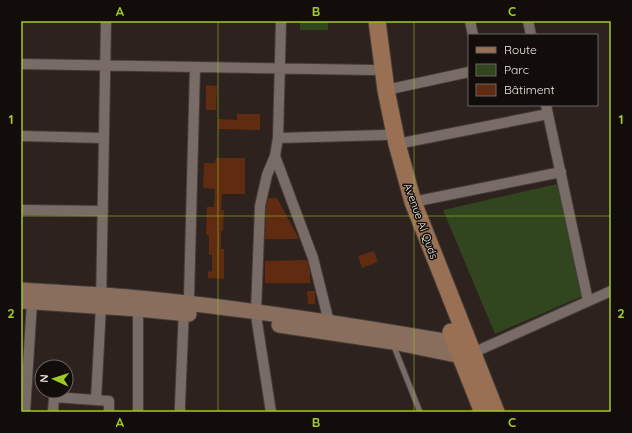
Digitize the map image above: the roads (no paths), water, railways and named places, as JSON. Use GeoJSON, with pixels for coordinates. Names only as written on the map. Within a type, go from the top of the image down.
{"type":"FeatureCollection","features":[{"type":"Feature","properties":{"kind":"main road","name":"Avenue Al Quds"},"geometry":{"type":"LineString","coordinates":[[366,21],[373,70],[391,140],[403,204],[467,350]]}},
{"type":"Feature","properties":{"kind":"main road","name":"Avenue Al Quds"},"geometry":{"type":"LineString","coordinates":[[377,21],[391,140],[467,350],[484,411]]}},
{"type":"Feature","properties":{"kind":"main road"},"geometry":{"type":"LineString","coordinates":[[21,290],[101,301]]}},
{"type":"Feature","properties":{"kind":"main road"},"geometry":{"type":"LineString","coordinates":[[26,301],[101,301],[186,305],[467,350]]}},
{"type":"Feature","properties":{"kind":"main road"},"geometry":{"type":"LineString","coordinates":[[257,317],[330,322],[390,337]]}},
{"type":"Feature","properties":{"kind":"street"},"geometry":{"type":"LineString","coordinates":[[96,400],[101,301],[106,21]]}},
{"type":"Feature","properties":{"kind":"street"},"geometry":{"type":"LineString","coordinates":[[271,412],[257,317],[260,206],[267,175],[275,156],[278,138],[281,21]]}},
{"type":"Feature","properties":{"kind":"street"},"geometry":{"type":"LineString","coordinates":[[470,21],[474,34]]}},
{"type":"Feature","properties":{"kind":"street"},"geometry":{"type":"LineString","coordinates":[[528,21],[531,34]]}},
{"type":"Feature","properties":{"kind":"street"},"geometry":{"type":"LineString","coordinates":[[21,64],[373,70]]}},
{"type":"Feature","properties":{"kind":"street"},"geometry":{"type":"LineString","coordinates":[[180,412],[186,305],[195,67]]}},
{"type":"Feature","properties":{"kind":"street"},"geometry":{"type":"LineString","coordinates":[[386,90],[468,72]]}},
{"type":"Feature","properties":{"kind":"street"},"geometry":{"type":"LineString","coordinates":[[278,138],[391,140],[547,109],[588,301]]}},
{"type":"Feature","properties":{"kind":"street"},"geometry":{"type":"LineString","coordinates":[[21,136],[104,138]]}},
{"type":"Feature","properties":{"kind":"street"},"geometry":{"type":"LineString","coordinates":[[275,156],[313,258],[330,322]]}},
{"type":"Feature","properties":{"kind":"street"},"geometry":{"type":"LineString","coordinates":[[413,202],[561,172]]}},
{"type":"Feature","properties":{"kind":"street"},"geometry":{"type":"LineString","coordinates":[[21,210],[103,211]]}},
{"type":"Feature","properties":{"kind":"street"},"geometry":{"type":"LineString","coordinates":[[467,350],[611,292]]}},
{"type":"Feature","properties":{"kind":"street"},"geometry":{"type":"LineString","coordinates":[[25,412],[26,301]]}},
{"type":"Feature","properties":{"kind":"street"},"geometry":{"type":"LineString","coordinates":[[138,303],[138,412]]}},
{"type":"Feature","properties":{"kind":"street"},"geometry":{"type":"LineString","coordinates":[[53,412],[54,397],[110,401],[109,412]]}},
{"type":"Feature","properties":{"kind":"lane"},"geometry":{"type":"LineString","coordinates":[[390,337],[420,412]]}}]}
